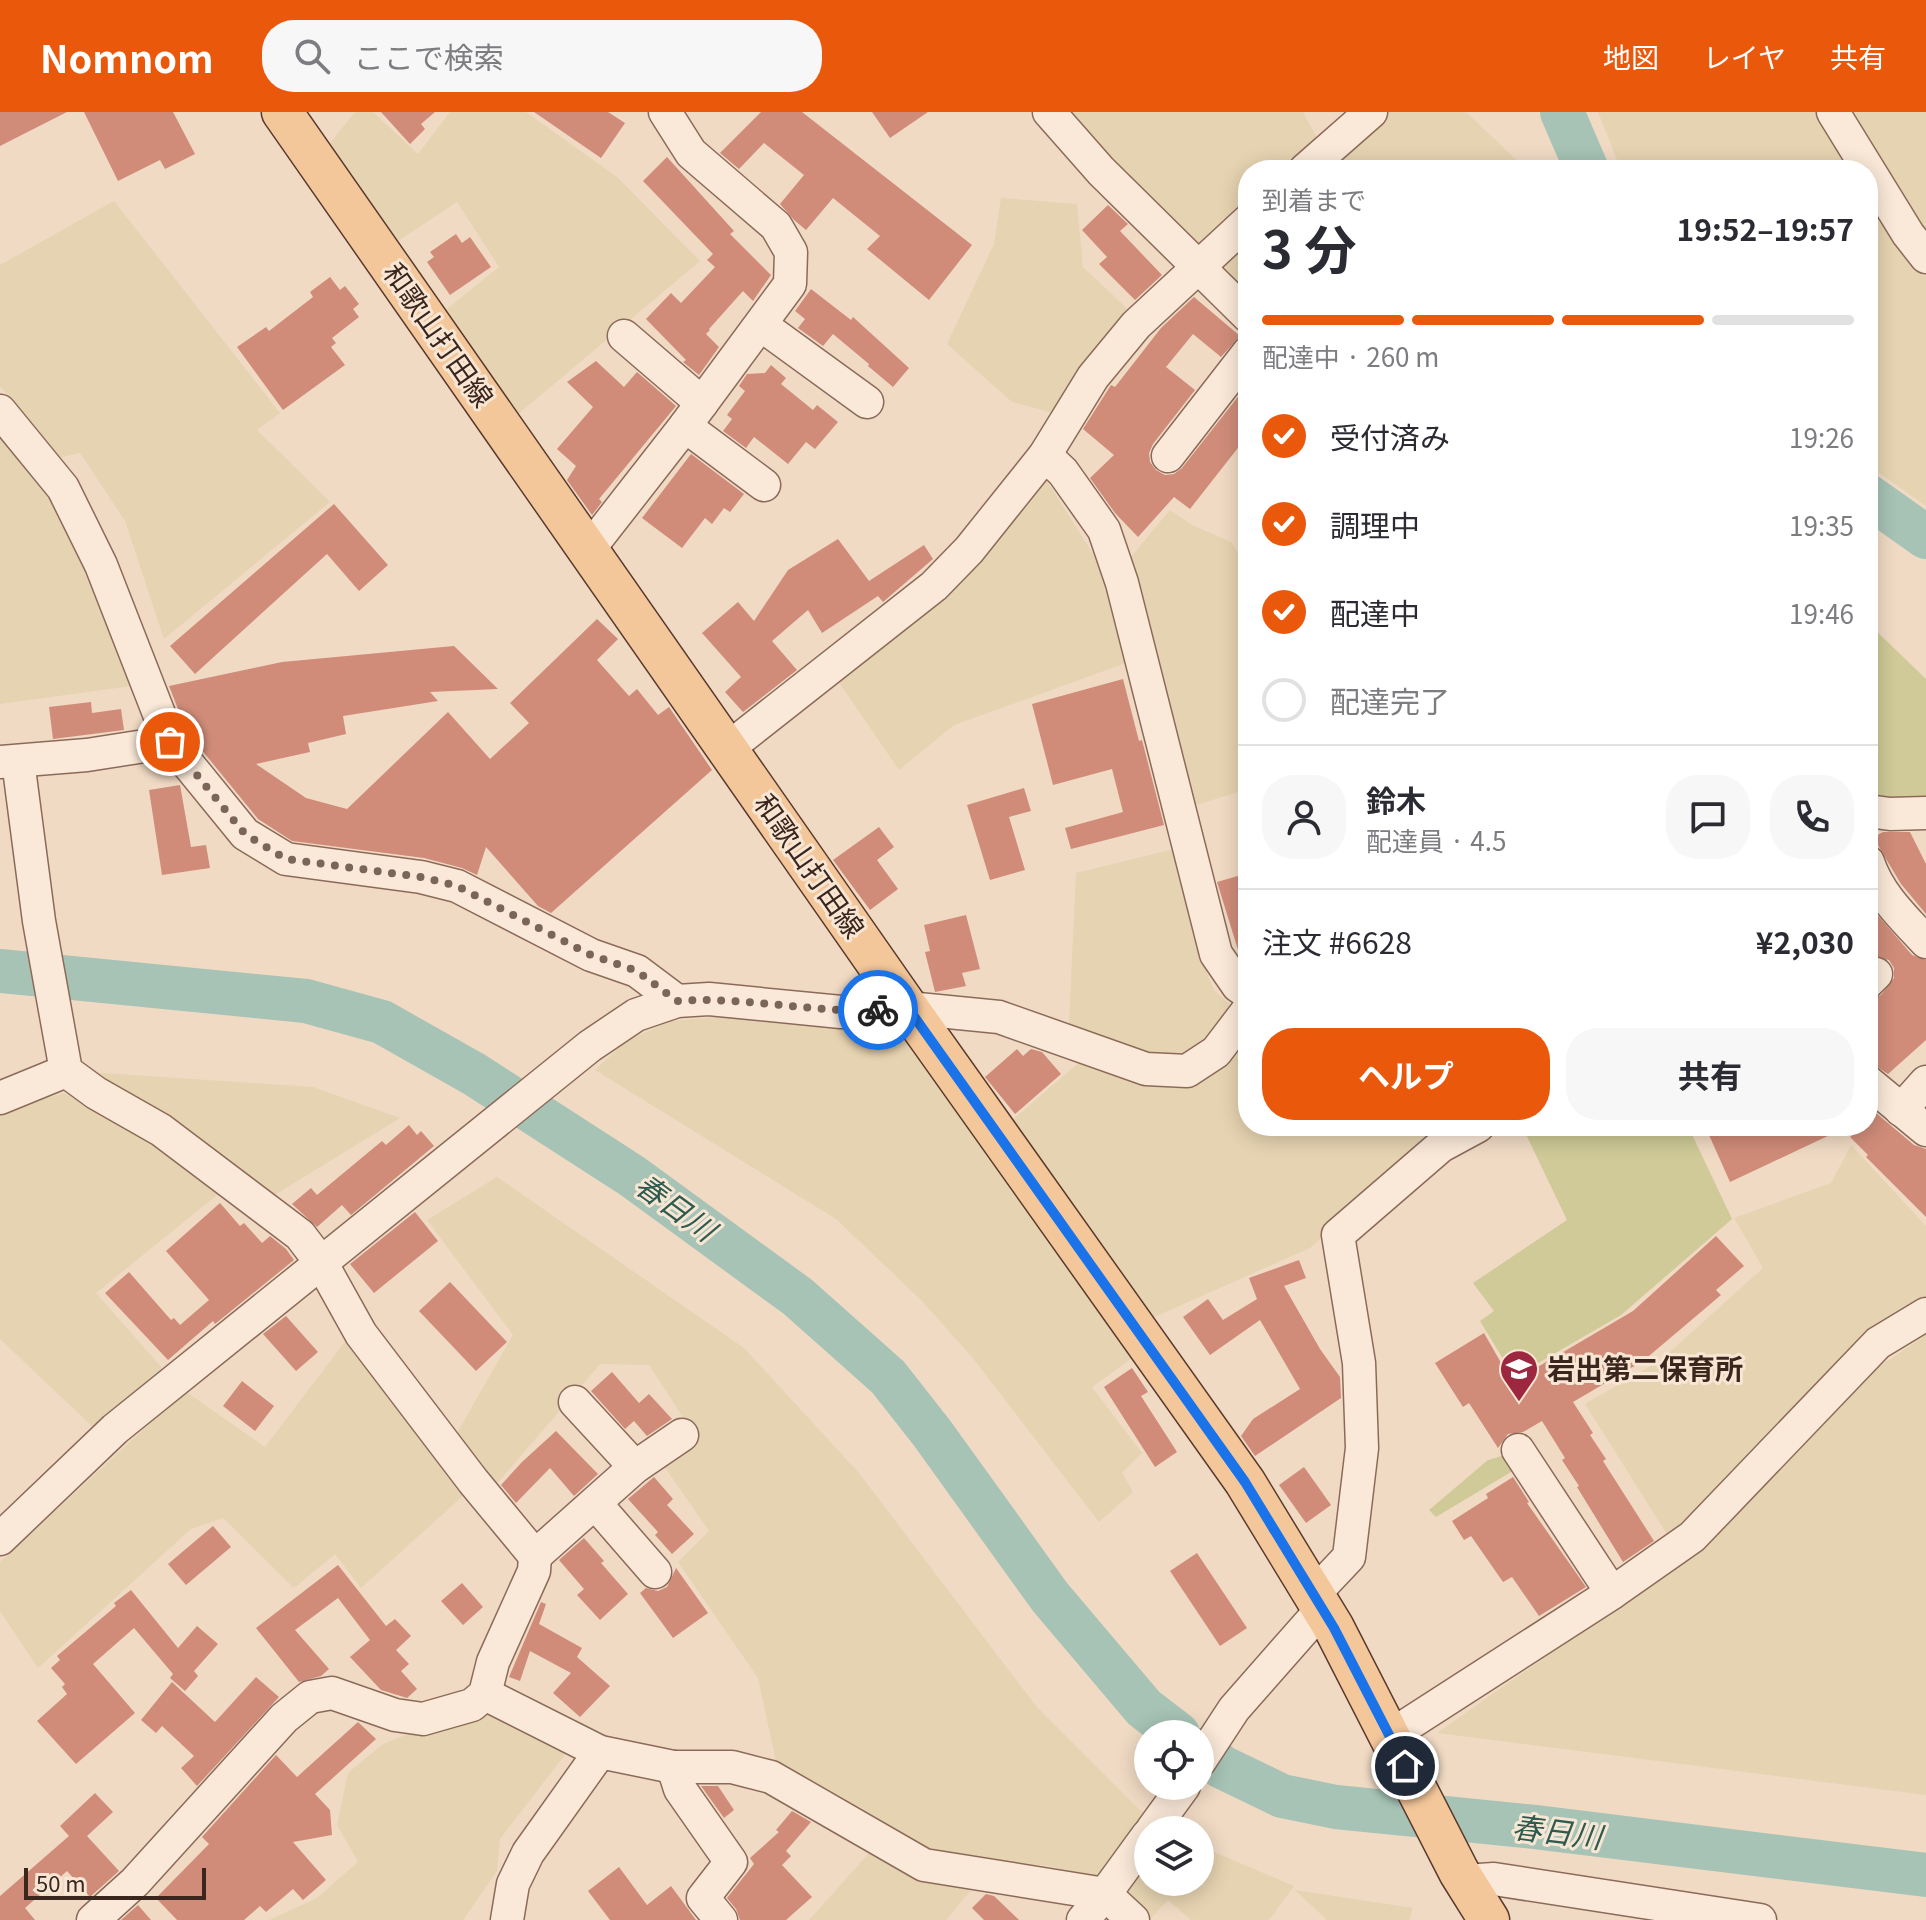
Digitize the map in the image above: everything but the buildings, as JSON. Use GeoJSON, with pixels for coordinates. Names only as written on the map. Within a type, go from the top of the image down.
{"type":"FeatureCollection","features":[{"type":"Feature","properties":{"kind":"main road","name":"和歌山打田線"},"geometry":{"type":"LineString","coordinates":[[282,112],[908,1008],[1245,1482],[1318,1602],[1398,1751],[1473,1901]]}},
{"type":"Feature","properties":{"kind":"street"},"geometry":{"type":"LineString","coordinates":[[589,549],[790,284],[791,252],[776,226],[691,153],[665,112]]}},
{"type":"Feature","properties":{"kind":"street"},"geometry":{"type":"LineString","coordinates":[[1049,112],[1101,171],[1238,306]]}},
{"type":"Feature","properties":{"kind":"street"},"geometry":{"type":"LineString","coordinates":[[1316,160],[1371,112]]}},
{"type":"Feature","properties":{"kind":"street"},"geometry":{"type":"LineString","coordinates":[[1833,112],[1863,160]]}},
{"type":"Feature","properties":{"kind":"street"},"geometry":{"type":"LineString","coordinates":[[1878,185],[1926,257]]}},
{"type":"Feature","properties":{"kind":"street"},"geometry":{"type":"LineString","coordinates":[[727,749],[934,586],[969,550],[1045,455],[1093,377],[1136,325],[1238,230]]}},
{"type":"Feature","properties":{"kind":"street"},"geometry":{"type":"LineString","coordinates":[[761,325],[867,402]]}},
{"type":"Feature","properties":{"kind":"street"},"geometry":{"type":"LineString","coordinates":[[624,336],[693,415],[764,485]]}},
{"type":"Feature","properties":{"kind":"street"},"geometry":{"type":"LineString","coordinates":[[1168,456],[1238,366]]}},
{"type":"Feature","properties":{"kind":"street"},"geometry":{"type":"LineString","coordinates":[[0,411],[63,488],[101,565],[170,742],[245,834],[286,859],[421,877],[457,886],[591,955],[637,971],[677,1001]]}},
{"type":"Feature","properties":{"kind":"street"},"geometry":{"type":"LineString","coordinates":[[1045,455],[1063,472],[1104,530],[1122,583],[1216,954],[1238,986]]}},
{"type":"Feature","properties":{"kind":"street"},"geometry":{"type":"LineString","coordinates":[[93,1920],[135,1882],[284,1718],[310,1697],[332,1693],[395,1715],[423,1719],[472,1705],[485,1694],[493,1662],[534,1571],[535,1556],[473,1481],[361,1334],[322,1264],[300,1235],[161,1130],[96,1093],[66,1071],[9,762],[87,755],[170,742]]}},
{"type":"Feature","properties":{"kind":"street"},"geometry":{"type":"LineString","coordinates":[[1878,812],[1926,813]]}},
{"type":"Feature","properties":{"kind":"street"},"geometry":{"type":"LineString","coordinates":[[1878,887],[1926,942]]}},
{"type":"Feature","properties":{"kind":"street"},"geometry":{"type":"LineString","coordinates":[[0,1539],[115,1429],[590,1046],[636,1015],[677,1001],[709,999],[841,1012],[908,1008],[999,1017],[1146,1069],[1187,1071],[1216,1052],[1238,1023]]}},
{"type":"Feature","properties":{"kind":"street"},"geometry":{"type":"LineString","coordinates":[[0,1098],[66,1071]]}},
{"type":"Feature","properties":{"kind":"street"},"geometry":{"type":"LineString","coordinates":[[1901,1110],[1926,1082]]}},
{"type":"Feature","properties":{"kind":"street"},"geometry":{"type":"LineString","coordinates":[[1878,1090],[1926,1130]]}},
{"type":"Feature","properties":{"kind":"street"},"geometry":{"type":"LineString","coordinates":[[1214,1740],[1349,1557],[1362,1448],[1359,1363],[1338,1235],[1441,1146],[1460,1136]]}},
{"type":"Feature","properties":{"kind":"street"},"geometry":{"type":"LineString","coordinates":[[1398,1751],[1692,1537],[1878,1343],[1926,1314]]}},
{"type":"Feature","properties":{"kind":"street"},"geometry":{"type":"LineString","coordinates":[[575,1402],[635,1467]]}},
{"type":"Feature","properties":{"kind":"street"},"geometry":{"type":"LineString","coordinates":[[535,1556],[635,1467],[682,1435]]}},
{"type":"Feature","properties":{"kind":"street"},"geometry":{"type":"LineString","coordinates":[[1518,1450],[1612,1593]]}},
{"type":"Feature","properties":{"kind":"street"},"geometry":{"type":"LineString","coordinates":[[595,1503],[655,1572]]}},
{"type":"Feature","properties":{"kind":"street"},"geometry":{"type":"LineString","coordinates":[[485,1694],[600,1752],[673,1767],[732,1767],[771,1777],[924,1865],[1105,1894],[1133,1920]]}},
{"type":"Feature","properties":{"kind":"street"},"geometry":{"type":"LineString","coordinates":[[507,1920],[513,1884],[528,1853],[600,1752]]}},
{"type":"Feature","properties":{"kind":"street"},"geometry":{"type":"LineString","coordinates":[[673,1767],[680,1789],[731,1862],[703,1898],[721,1920]]}},
{"type":"Feature","properties":{"kind":"street"},"geometry":{"type":"LineString","coordinates":[[1083,1920],[1134,1854]]}},
{"type":"Feature","properties":{"kind":"street"},"geometry":{"type":"LineString","coordinates":[[1473,1901],[1494,1879],[1760,1920]]}},
{"type":"Feature","properties":{"kind":"shaded area"},"geometry":{"type":"Polygon","coordinates":[[[355,112],[373,112],[418,154],[450,112],[526,112],[617,177],[700,261],[516,416],[443,312],[499,267],[457,202],[395,243],[326,148],[355,112]]]}},
{"type":"Feature","properties":{"kind":"shaded area"},"geometry":{"type":"Polygon","coordinates":[[[1062,112],[1303,112],[1321,145],[1303,160],[1238,160],[1238,214],[1195,250],[1062,112]]]}},
{"type":"Feature","properties":{"kind":"shaded area"},"geometry":{"type":"Polygon","coordinates":[[[1388,112],[1466,112],[1516,160],[1333,160],[1388,112]]]}},
{"type":"Feature","properties":{"kind":"shaded area"},"geometry":{"type":"Polygon","coordinates":[[[1598,112],[1820,112],[1848,160],[1617,160],[1598,112]]]}},
{"type":"Feature","properties":{"kind":"shaded area"},"geometry":{"type":"Polygon","coordinates":[[[1854,112],[1926,112],[1926,232],[1854,112]]]}},
{"type":"Feature","properties":{"kind":"shaded area"},"geometry":{"type":"Polygon","coordinates":[[[1001,198],[1077,204],[1083,267],[1134,315],[1056,414],[1012,402],[947,344],[994,244],[1001,198]]]}},
{"type":"Feature","properties":{"kind":"shaded area"},"geometry":{"type":"Polygon","coordinates":[[[114,201],[280,413],[257,430],[330,502],[164,639],[125,521],[80,453],[58,458],[0,386],[0,265],[114,201]]]}},
{"type":"Feature","properties":{"kind":"shaded area"},"geometry":{"type":"Polygon","coordinates":[[[1878,211],[1926,275],[1926,506],[1878,472],[1878,211]]]}},
{"type":"Feature","properties":{"kind":"shaded area"},"geometry":{"type":"Polygon","coordinates":[[[1238,246],[1238,291],[1214,268],[1238,246]]]}},
{"type":"Feature","properties":{"kind":"shaded area"},"geometry":{"type":"Polygon","coordinates":[[[0,434],[55,492],[132,686],[0,704],[0,434]]]}},
{"type":"Feature","properties":{"kind":"shaded area"},"geometry":{"type":"Polygon","coordinates":[[[1042,473],[1100,565],[1126,663],[954,725],[899,770],[834,675],[1042,473]]]}},
{"type":"Feature","properties":{"kind":"shaded area"},"geometry":{"type":"Polygon","coordinates":[[[1170,510],[1192,525],[1231,542],[1238,553],[1238,792],[1193,806],[1130,558],[1170,510]]]}},
{"type":"Feature","properties":{"kind":"shaded area"},"geometry":{"type":"Polygon","coordinates":[[[1878,633],[1926,679],[1926,796],[1916,799],[1878,797],[1878,633]]]}},
{"type":"Feature","properties":{"kind":"shaded area"},"geometry":{"type":"Polygon","coordinates":[[[1174,849],[1206,971],[1214,990],[1230,1005],[1232,1015],[1191,1055],[1153,1055],[1069,1024],[1076,873],[1174,849]]]}},
{"type":"Feature","properties":{"kind":"shaded area"},"geometry":{"type":"Polygon","coordinates":[[[730,1016],[908,1036],[1135,1356],[1092,1387],[1142,1453],[1122,1473],[1133,1492],[1099,1522],[972,1357],[921,1300],[836,1219],[595,1070],[626,1041],[671,1021],[730,1016]]]}},
{"type":"Feature","properties":{"kind":"shaded area"},"geometry":{"type":"Polygon","coordinates":[[[1238,1050],[1238,1136],[1439,1136],[1310,1248],[1152,1318],[1009,1123],[1084,1058],[1185,1084],[1232,1058],[1238,1050]]]}},
{"type":"Feature","properties":{"kind":"shaded area"},"geometry":{"type":"Polygon","coordinates":[[[88,1072],[313,1087],[400,1118],[273,1196],[88,1072]]]}},
{"type":"Feature","properties":{"kind":"shaded area"},"geometry":{"type":"Polygon","coordinates":[[[64,1093],[155,1139],[222,1191],[96,1293],[162,1368],[93,1427],[0,1339],[0,1111],[64,1093]]]}},
{"type":"Feature","properties":{"kind":"shaded area"},"geometry":{"type":"Polygon","coordinates":[[[1527,1136],[1693,1136],[1732,1219],[1621,1315],[1514,1377],[1480,1321],[1494,1311],[1473,1283],[1567,1220],[1527,1136]]]}},
{"type":"Feature","properties":{"kind":"shaded area"},"geometry":{"type":"Polygon","coordinates":[[[1851,1145],[1926,1226],[1926,1299],[1670,1539],[1585,1404],[1661,1360],[1763,1268],[1734,1218],[1831,1183],[1851,1145]]]}},
{"type":"Feature","properties":{"kind":"shaded area"},"geometry":{"type":"Polygon","coordinates":[[[497,1177],[744,1348],[859,1473],[1036,1706],[1143,1813],[1134,1816],[1134,1828],[1103,1878],[1043,1865],[980,1864],[918,1847],[777,1766],[758,1678],[678,1562],[709,1531],[661,1462],[696,1437],[649,1365],[600,1364],[494,1487],[457,1433],[513,1335],[427,1220],[497,1177]]]}},
{"type":"Feature","properties":{"kind":"shaded area"},"geometry":{"type":"Polygon","coordinates":[[[1926,1335],[1926,1795],[1437,1733],[1698,1550],[1877,1368],[1926,1335]]]}},
{"type":"Feature","properties":{"kind":"shaded area"},"geometry":{"type":"Polygon","coordinates":[[[347,1339],[464,1495],[361,1588],[335,1554],[294,1588],[223,1518],[191,1529],[38,1668],[0,1611],[0,1562],[185,1391],[265,1447],[347,1339]]]}},
{"type":"Feature","properties":{"kind":"shaded area"},"geometry":{"type":"Polygon","coordinates":[[[1512,1453],[1521,1466],[1436,1517],[1429,1510],[1488,1460],[1512,1453]]]}},
{"type":"Feature","properties":{"kind":"shaded area"},"geometry":{"type":"Polygon","coordinates":[[[484,1711],[571,1747],[500,1839],[497,1871],[463,1920],[269,1920],[317,1898],[358,1862],[337,1825],[348,1773],[383,1744],[418,1730],[484,1711]]]}},
{"type":"Feature","properties":{"kind":"shaded area"},"geometry":{"type":"Polygon","coordinates":[[[872,1850],[973,1888],[946,1920],[809,1920],[872,1850]]]}},
{"type":"Feature","properties":{"kind":"shaded area"},"geometry":{"type":"Polygon","coordinates":[[[1214,1852],[1294,1886],[1269,1920],[1191,1920],[1168,1900],[1146,1920],[1121,1888],[1134,1871],[1134,1896],[1214,1896],[1214,1852]]]}},
{"type":"Feature","properties":{"kind":"shaded area"},"geometry":{"type":"Polygon","coordinates":[[[1295,1890],[1413,1908],[1409,1920],[1327,1920],[1295,1890]]]}},
{"type":"Feature","properties":{"kind":"waterway"},"geometry":{"type":"LineString","coordinates":[[1562,112],[1583,160]]}},
{"type":"Feature","properties":{"kind":"waterway"},"geometry":{"type":"LineString","coordinates":[[1878,503],[1926,537]]}},
{"type":"Feature","properties":{"kind":"waterway","name":"春日川"},"geometry":{"type":"LineString","coordinates":[[0,971],[306,1001],[382,1022],[474,1074],[632,1176],[798,1297],[888,1377],[1050,1597],[1144,1708],[1160,1720]]}},
{"type":"Feature","properties":{"kind":"waterway","name":"春日川"},"geometry":{"type":"LineString","coordinates":[[1214,1761],[1282,1796],[1336,1807],[1535,1827],[1926,1875]]}},
{"type":"Feature","properties":{"kind":"way so far"},"geometry":{"type":"LineString","coordinates":[[170,742],[245,834],[286,859],[421,877],[457,886],[591,955],[637,971],[677,1001],[709,999],[841,1012],[878,1010]]}},
{"type":"Feature","properties":{"kind":"place","name":"岩出第二保育所"},"geometry":{"type":"Point","coordinates":[1519,1403]}},
{"type":"Feature","properties":{"kind":"route"},"geometry":{"type":"LineString","coordinates":[[878,1010],[908,1008],[1245,1482],[1334,1628],[1405,1766]]}}]}
